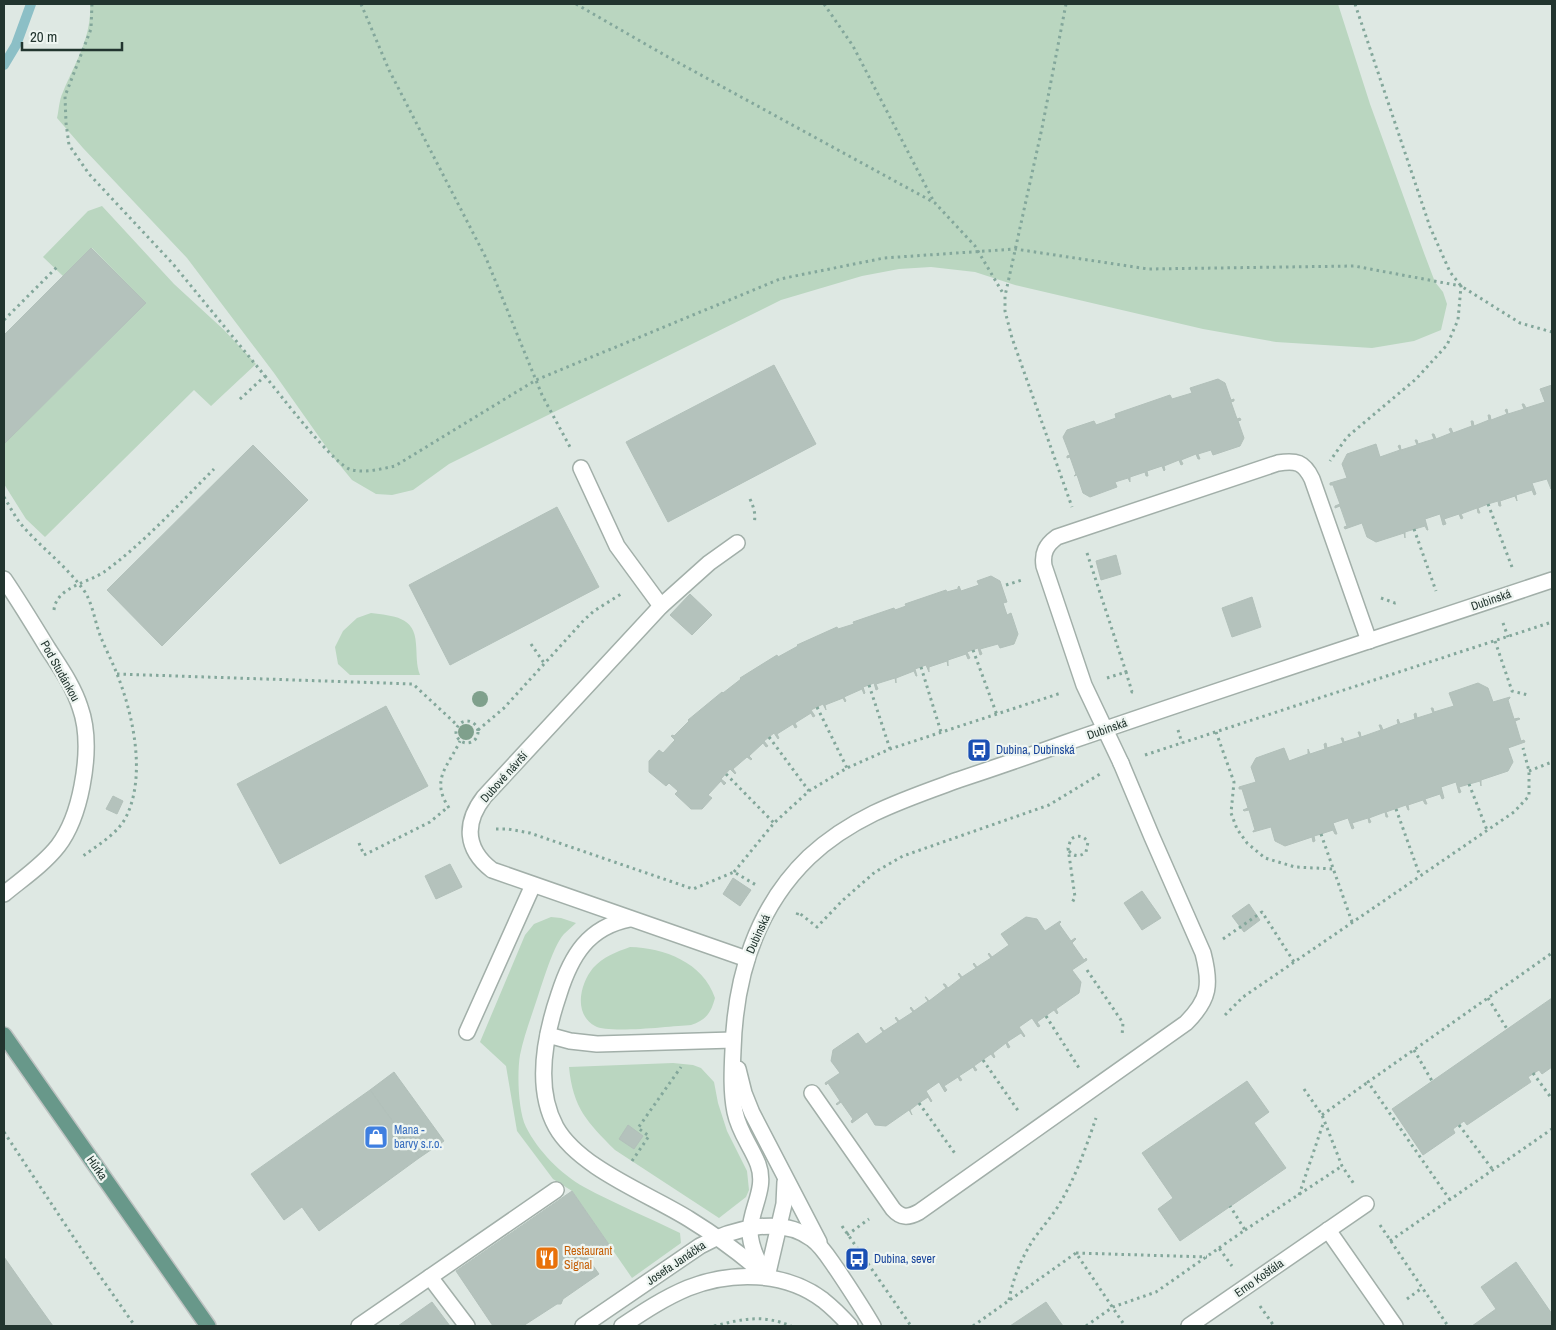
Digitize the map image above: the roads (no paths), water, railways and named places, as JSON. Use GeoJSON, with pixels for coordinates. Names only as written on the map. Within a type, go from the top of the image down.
{"type":"FeatureCollection","features":[{"type":"Feature","properties":{"kind":"main road","name":"Hůrka"},"geometry":{"type":"LineString","coordinates":[[4,1035],[206,1326]]}},
{"type":"Feature","properties":{"kind":"street"},"geometry":{"type":"LineString","coordinates":[[812,1093],[890,1204],[900,1216],[909,1217],[919,1212],[1186,1022],[1198,1010],[1205,996],[1208,981],[1203,953],[1121,763],[1084,685],[1043,560],[1046,548],[1056,537],[1278,463],[1294,462],[1301,464],[1306,467],[1312,479],[1369,642]]}},
{"type":"Feature","properties":{"kind":"street"},"geometry":{"type":"LineString","coordinates":[[581,468],[617,546],[661,606]]}},
{"type":"Feature","properties":{"kind":"street","name":"Dubové návrší"},"geometry":{"type":"LineString","coordinates":[[533,885],[502,874],[484,864],[478,856],[471,838],[471,824],[476,808],[484,797],[661,606],[702,569],[737,542]]}},
{"type":"Feature","properties":{"kind":"street","name":"Pod Studánkou"},"geometry":{"type":"LineString","coordinates":[[4,579],[62,670],[80,708],[86,740],[85,770],[79,804],[68,828],[58,846],[38,866],[4,894]]}},
{"type":"Feature","properties":{"kind":"street","name":"Dubinská"},"geometry":{"type":"LineString","coordinates":[[767,1277],[750,1237],[761,1186],[758,1163],[739,1129],[734,1111],[732,1078],[736,1002],[747,959],[758,931],[776,898],[808,858],[834,836],[874,812],[911,797],[1104,730],[1552,580]]}},
{"type":"Feature","properties":{"kind":"street"},"geometry":{"type":"LineString","coordinates":[[467,1032],[533,885],[747,959]]}},
{"type":"Feature","properties":{"kind":"street"},"geometry":{"type":"LineString","coordinates":[[630,919],[610,924],[590,938],[571,962],[563,981],[548,1035],[544,1061],[548,1103],[556,1127],[575,1150],[591,1162],[618,1180],[688,1218],[745,1258],[767,1277],[780,1227]]}},
{"type":"Feature","properties":{"kind":"street"},"geometry":{"type":"LineString","coordinates":[[548,1035],[590,1044],[733,1040]]}},
{"type":"Feature","properties":{"kind":"street","name":"Dubinská"},"geometry":{"type":"LineString","coordinates":[[733,1040],[738,1074],[752,1113],[822,1248]]}},
{"type":"Feature","properties":{"kind":"street","name":"Dubinská"},"geometry":{"type":"LineString","coordinates":[[780,1227],[785,1194],[783,1173]]}},
{"type":"Feature","properties":{"kind":"street"},"geometry":{"type":"LineString","coordinates":[[359,1326],[556,1190]]}},
{"type":"Feature","properties":{"kind":"street","name":"Erno Košťála"},"geometry":{"type":"LineString","coordinates":[[1189,1326],[1366,1204]]}},
{"type":"Feature","properties":{"kind":"street","name":"Josefa Janáčka"},"geometry":{"type":"LineString","coordinates":[[583,1326],[716,1237],[751,1227],[780,1227],[807,1235],[822,1248],[860,1303],[873,1326]]}},
{"type":"Feature","properties":{"kind":"street"},"geometry":{"type":"LineString","coordinates":[[1328,1230],[1395,1326]]}},
{"type":"Feature","properties":{"kind":"street"},"geometry":{"type":"LineString","coordinates":[[430,1277],[467,1326]]}},
{"type":"Feature","properties":{"kind":"street","name":"Josefa Janáčka"},"geometry":{"type":"LineString","coordinates":[[622,1326],[664,1299],[689,1288],[712,1281],[733,1278],[767,1277],[788,1282],[809,1291],[829,1305],[850,1326]]}},
{"type":"Feature","properties":{"kind":"waterway"},"geometry":{"type":"LineString","coordinates":[[4,65],[16,45],[31,4]]}},
{"type":"Feature","properties":{"kind":"place","name":"Dubina, Dubinská"},"geometry":{"type":"Point","coordinates":[979,750]}},
{"type":"Feature","properties":{"kind":"place","name":"Mana - barvy s.r.o."},"geometry":{"type":"Point","coordinates":[376,1137]}},
{"type":"Feature","properties":{"kind":"place","name":"Restaurant Signal"},"geometry":{"type":"Point","coordinates":[547,1258]}},
{"type":"Feature","properties":{"kind":"place","name":"Dubina, sever"},"geometry":{"type":"Point","coordinates":[857,1259]}}]}
